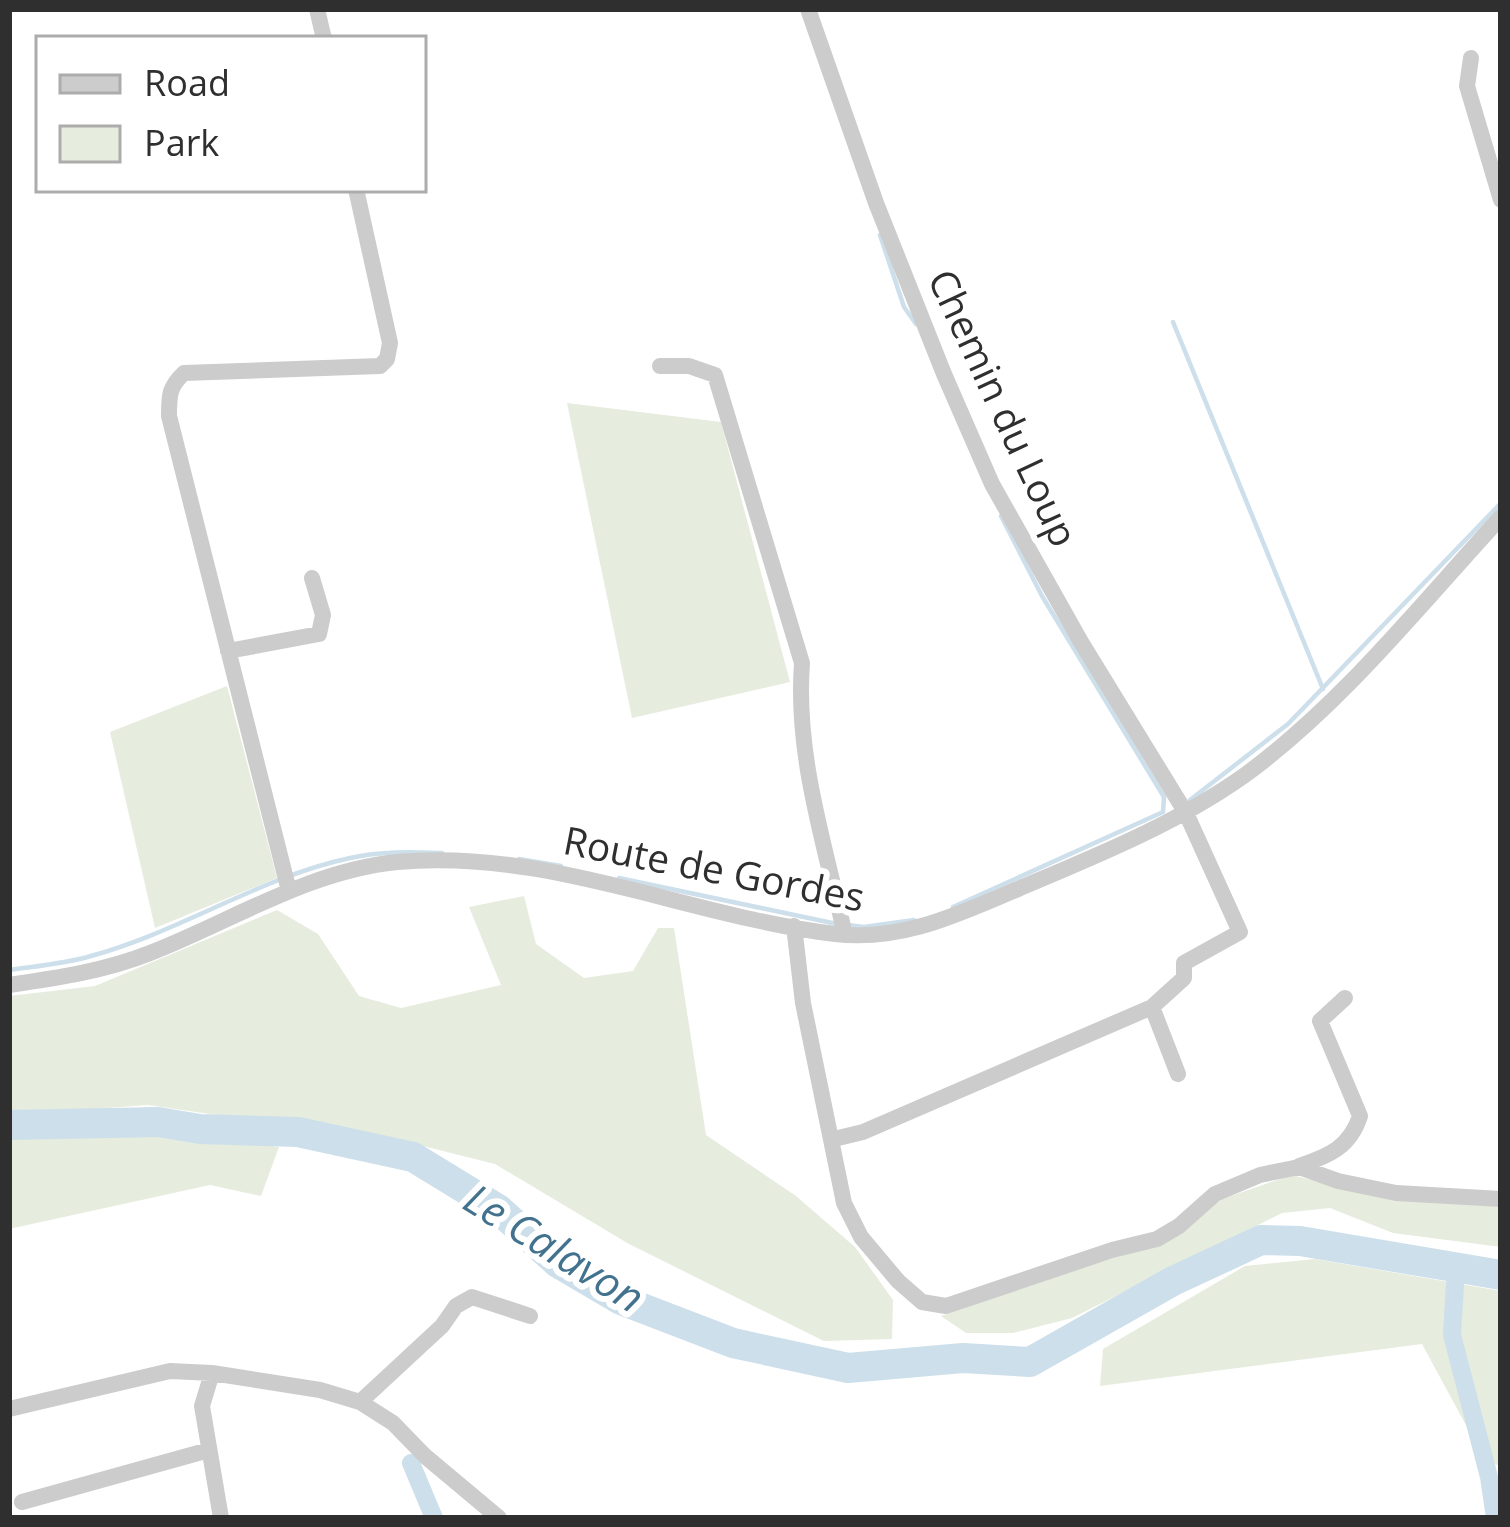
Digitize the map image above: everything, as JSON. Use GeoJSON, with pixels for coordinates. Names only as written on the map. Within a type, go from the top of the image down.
{"type":"FeatureCollection","features":[{"type":"Feature","properties":{"kind":"street","name":"Chemin du Loup"},"geometry":{"type":"LineString","coordinates":[[808,9],[876,203],[992,484],[1186,813],[1240,932],[1184,963],[1184,978],[1152,1007]]}},
{"type":"Feature","properties":{"kind":"street"},"geometry":{"type":"LineString","coordinates":[[1471,58],[1467,86],[1501,200]]}},
{"type":"Feature","properties":{"kind":"street"},"geometry":{"type":"LineString","coordinates":[[289,891],[170,416],[170,387],[184,373],[380,366],[390,343],[357,192]]}},
{"type":"Feature","properties":{"kind":"street"},"geometry":{"type":"LineString","coordinates":[[660,365],[688,365],[716,375],[802,663],[799,710],[806,762],[845,934]]}},
{"type":"Feature","properties":{"kind":"street","name":"Route de Gordes"},"geometry":{"type":"LineString","coordinates":[[9,985],[76,976],[151,952],[289,891],[363,868],[467,860],[539,868],[845,934],[887,934],[932,924],[1186,813],[1280,748],[1363,667],[1501,517]]}},
{"type":"Feature","properties":{"kind":"street"},"geometry":{"type":"LineString","coordinates":[[228,651],[319,634],[323,615],[312,578]]}},
{"type":"Feature","properties":{"kind":"street"},"geometry":{"type":"LineString","coordinates":[[794,926],[803,1003],[844,1203],[861,1237],[922,1303],[946,1306],[1157,1239],[1215,1194],[1260,1175],[1327,1157],[1353,1137],[1360,1116],[1320,1021],[1345,998]]}},
{"type":"Feature","properties":{"kind":"street"},"geometry":{"type":"LineString","coordinates":[[834,1139],[863,1132],[1152,1007],[1178,1074]]}},
{"type":"Feature","properties":{"kind":"street"},"geometry":{"type":"LineString","coordinates":[[1299,1167],[1396,1193],[1501,1199]]}},
{"type":"Feature","properties":{"kind":"street"},"geometry":{"type":"LineString","coordinates":[[360,1402],[442,1326],[456,1306],[472,1297],[530,1316]]}},
{"type":"Feature","properties":{"kind":"street"},"geometry":{"type":"LineString","coordinates":[[9,1409],[170,1371],[320,1390],[360,1402],[393,1423],[424,1456],[499,1518]]}},
{"type":"Feature","properties":{"kind":"street"},"geometry":{"type":"LineString","coordinates":[[212,1373],[202,1406],[221,1518]]}},
{"type":"Feature","properties":{"kind":"street"},"geometry":{"type":"LineString","coordinates":[[22,1502],[209,1450]]}},
{"type":"Feature","properties":{"kind":"green space"},"geometry":{"type":"Polygon","coordinates":[[[567,403],[721,422],[790,682],[632,718],[567,403]]]}},
{"type":"Feature","properties":{"kind":"green space"},"geometry":{"type":"Polygon","coordinates":[[[227,686],[277,878],[155,928],[110,732],[227,686]]]}},
{"type":"Feature","properties":{"kind":"green space"},"geometry":{"type":"Polygon","coordinates":[[[524,896],[536,944],[584,978],[633,971],[658,928],[674,928],[706,1135],[796,1196],[855,1247],[893,1300],[892,1339],[824,1341],[629,1244],[495,1164],[415,1144],[148,1105],[9,1115],[9,996],[95,986],[277,910],[318,934],[359,996],[401,1008],[501,985],[469,907],[524,896]]]}},
{"type":"Feature","properties":{"kind":"green space"},"geometry":{"type":"Polygon","coordinates":[[[144,1130],[279,1147],[261,1196],[210,1185],[9,1229],[9,1140],[144,1130]]]}},
{"type":"Feature","properties":{"kind":"green space"},"geometry":{"type":"Polygon","coordinates":[[[1292,1175],[1366,1194],[1501,1204],[1501,1247],[1393,1233],[1330,1208],[1282,1213],[1072,1318],[1013,1333],[966,1333],[941,1316],[1154,1246],[1222,1199],[1292,1175]]]}},
{"type":"Feature","properties":{"kind":"green space"},"geometry":{"type":"Polygon","coordinates":[[[1315,1259],[1501,1291],[1501,1465],[1487,1464],[1422,1344],[1100,1386],[1103,1349],[1245,1266],[1315,1259]]]}},
{"type":"Feature","properties":{"kind":"waterway"},"geometry":{"type":"LineString","coordinates":[[880,235],[904,307],[916,324]]}},
{"type":"Feature","properties":{"kind":"waterway"},"geometry":{"type":"LineString","coordinates":[[1173,322],[1323,689]]}},
{"type":"Feature","properties":{"kind":"waterway"},"geometry":{"type":"LineString","coordinates":[[1190,800],[1288,724],[1501,503]]}},
{"type":"Feature","properties":{"kind":"waterway"},"geometry":{"type":"LineString","coordinates":[[953,907],[1163,812],[1164,797],[1042,596],[1001,516]]}},
{"type":"Feature","properties":{"kind":"waterway"},"geometry":{"type":"LineString","coordinates":[[9,970],[71,961],[124,946],[284,878],[350,858],[442,853]]}},
{"type":"Feature","properties":{"kind":"waterway"},"geometry":{"type":"LineString","coordinates":[[519,859],[561,866]]}},
{"type":"Feature","properties":{"kind":"waterway"},"geometry":{"type":"LineString","coordinates":[[619,878],[837,924]]}},
{"type":"Feature","properties":{"kind":"waterway"},"geometry":{"type":"LineString","coordinates":[[848,925],[914,920]]}},
{"type":"Feature","properties":{"kind":"waterway","name":"Le Calavon"},"geometry":{"type":"LineString","coordinates":[[9,1125],[158,1122],[200,1129],[298,1132],[413,1157],[498,1209],[558,1263],[621,1300],[733,1343],[848,1368],[963,1358],[1030,1362],[1173,1281],[1261,1240],[1300,1241],[1501,1275]]}},
{"type":"Feature","properties":{"kind":"waterway"},"geometry":{"type":"LineString","coordinates":[[1456,1267],[1452,1335],[1495,1518]]}},
{"type":"Feature","properties":{"kind":"waterway"},"geometry":{"type":"LineString","coordinates":[[411,1463],[434,1518]]}}]}
